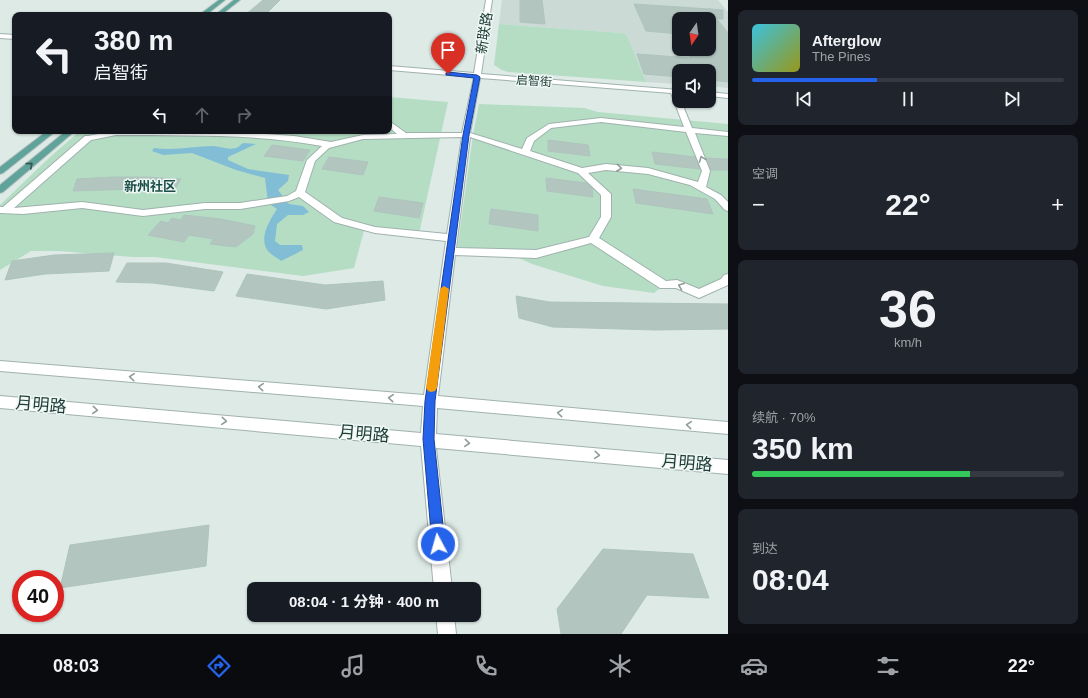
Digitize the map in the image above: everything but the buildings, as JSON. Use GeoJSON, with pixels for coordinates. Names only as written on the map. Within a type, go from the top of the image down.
{"type":"FeatureCollection","features":[{"type":"Feature","properties":{"kind":"main road"},"geometry":{"type":"LineString","coordinates":[[206,12],[222,0]]}},
{"type":"Feature","properties":{"kind":"main road"},"geometry":{"type":"LineString","coordinates":[[222,12],[237,0]]}},
{"type":"Feature","properties":{"kind":"main road"},"geometry":{"type":"LineString","coordinates":[[0,171],[48,134]]}},
{"type":"Feature","properties":{"kind":"main road"},"geometry":{"type":"LineString","coordinates":[[0,190],[67,134]]}},
{"type":"Feature","properties":{"kind":"street","name":"新联路"},"geometry":{"type":"LineString","coordinates":[[442,582],[428,439],[430,401],[466,135],[489,0]]}},
{"type":"Feature","properties":{"kind":"street"},"geometry":{"type":"LineString","coordinates":[[0,36],[12,38]]}},
{"type":"Feature","properties":{"kind":"street","name":"启智街"},"geometry":{"type":"LineString","coordinates":[[392,68],[477,77],[672,92]]}},
{"type":"Feature","properties":{"kind":"street"},"geometry":{"type":"LineString","coordinates":[[716,95],[728,96]]}},
{"type":"Feature","properties":{"kind":"street"},"geometry":{"type":"LineString","coordinates":[[682,108],[706,171],[701,188]]}},
{"type":"Feature","properties":{"kind":"street"},"geometry":{"type":"LineString","coordinates":[[525,152],[530,140],[549,126],[601,120],[728,134]]}},
{"type":"Feature","properties":{"kind":"street"},"geometry":{"type":"LineString","coordinates":[[392,126],[404,136]]}},
{"type":"Feature","properties":{"kind":"street"},"geometry":{"type":"LineString","coordinates":[[2,210],[93,134]]}},
{"type":"Feature","properties":{"kind":"street"},"geometry":{"type":"LineString","coordinates":[[88,138],[110,134]]}},
{"type":"Feature","properties":{"kind":"street"},"geometry":{"type":"LineString","coordinates":[[247,134],[294,138],[332,145]]}},
{"type":"Feature","properties":{"kind":"street"},"geometry":{"type":"LineString","coordinates":[[2,210],[23,212],[82,205],[143,213],[205,206],[240,206],[264,203],[289,198],[300,193],[311,160],[326,146],[363,138],[404,136],[473,135],[581,171],[606,194],[606,217],[593,239],[536,254],[457,251],[449,253]]}},
{"type":"Feature","properties":{"kind":"street"},"geometry":{"type":"LineString","coordinates":[[581,171],[606,167],[648,171],[701,188],[718,197],[728,208]]}},
{"type":"Feature","properties":{"kind":"street"},"geometry":{"type":"LineString","coordinates":[[300,193],[338,220],[375,230],[451,238]]}},
{"type":"Feature","properties":{"kind":"street"},"geometry":{"type":"LineString","coordinates":[[593,239],[664,285],[677,284],[699,294],[724,282],[728,278]]}},
{"type":"Feature","properties":{"kind":"street"},"geometry":{"type":"LineString","coordinates":[[0,366],[430,401],[728,428]]}},
{"type":"Feature","properties":{"kind":"street","name":"月明路"},"geometry":{"type":"LineString","coordinates":[[0,402],[728,466]]}},
{"type":"Feature","properties":{"kind":"street"},"geometry":{"type":"LineString","coordinates":[[446,622],[447,634]]}},
{"type":"Feature","properties":{"kind":"shaded area"},"geometry":{"type":"Polygon","coordinates":[[[502,0],[718,0],[728,12],[728,88],[716,87],[716,64],[672,64],[672,84],[646,82],[627,35],[622,33],[499,24],[502,0]]]}},
{"type":"Feature","properties":{"kind":"green space"},"geometry":{"type":"Polygon","coordinates":[[[499,24],[622,33],[627,35],[646,82],[508,72],[502,70],[494,65],[499,24]]]}},
{"type":"Feature","properties":{"kind":"green space"},"geometry":{"type":"Polygon","coordinates":[[[392,97],[448,102],[419,234],[365,227],[354,268],[303,276],[155,257],[132,257],[60,251],[31,251],[0,270],[0,205],[77,134],[392,134],[392,97]]]}},
{"type":"Feature","properties":{"kind":"green space"},"geometry":{"type":"Polygon","coordinates":[[[479,104],[584,108],[598,112],[728,124],[728,278],[699,294],[676,284],[671,284],[660,288],[654,293],[603,286],[532,264],[508,253],[457,251],[473,135],[479,104]]]}},
{"type":"Feature","properties":{"kind":"water"},"geometry":{"type":"Polygon","coordinates":[[[244,143],[256,144],[228,157],[228,160],[248,169],[289,175],[288,181],[278,190],[289,204],[303,206],[309,212],[303,215],[288,215],[277,224],[275,241],[280,245],[302,245],[303,250],[281,261],[269,252],[265,246],[264,240],[266,229],[277,209],[268,203],[265,178],[236,170],[192,153],[163,155],[152,151],[154,148],[169,149],[206,146],[233,149],[244,143]]]}},
{"type":"Feature","properties":{"kind":"slow traffic"},"geometry":{"type":"LineString","coordinates":[[431,388],[444,289]]}},
{"type":"Feature","properties":{"kind":"district","name":"新州社区"},"geometry":{"type":"Point","coordinates":[150,186]}},
{"type":"Feature","properties":{"kind":"route"},"geometry":{"type":"LineString","coordinates":[[438,544],[428,439],[430,401],[466,135],[477,77],[448,74]]}}]}
